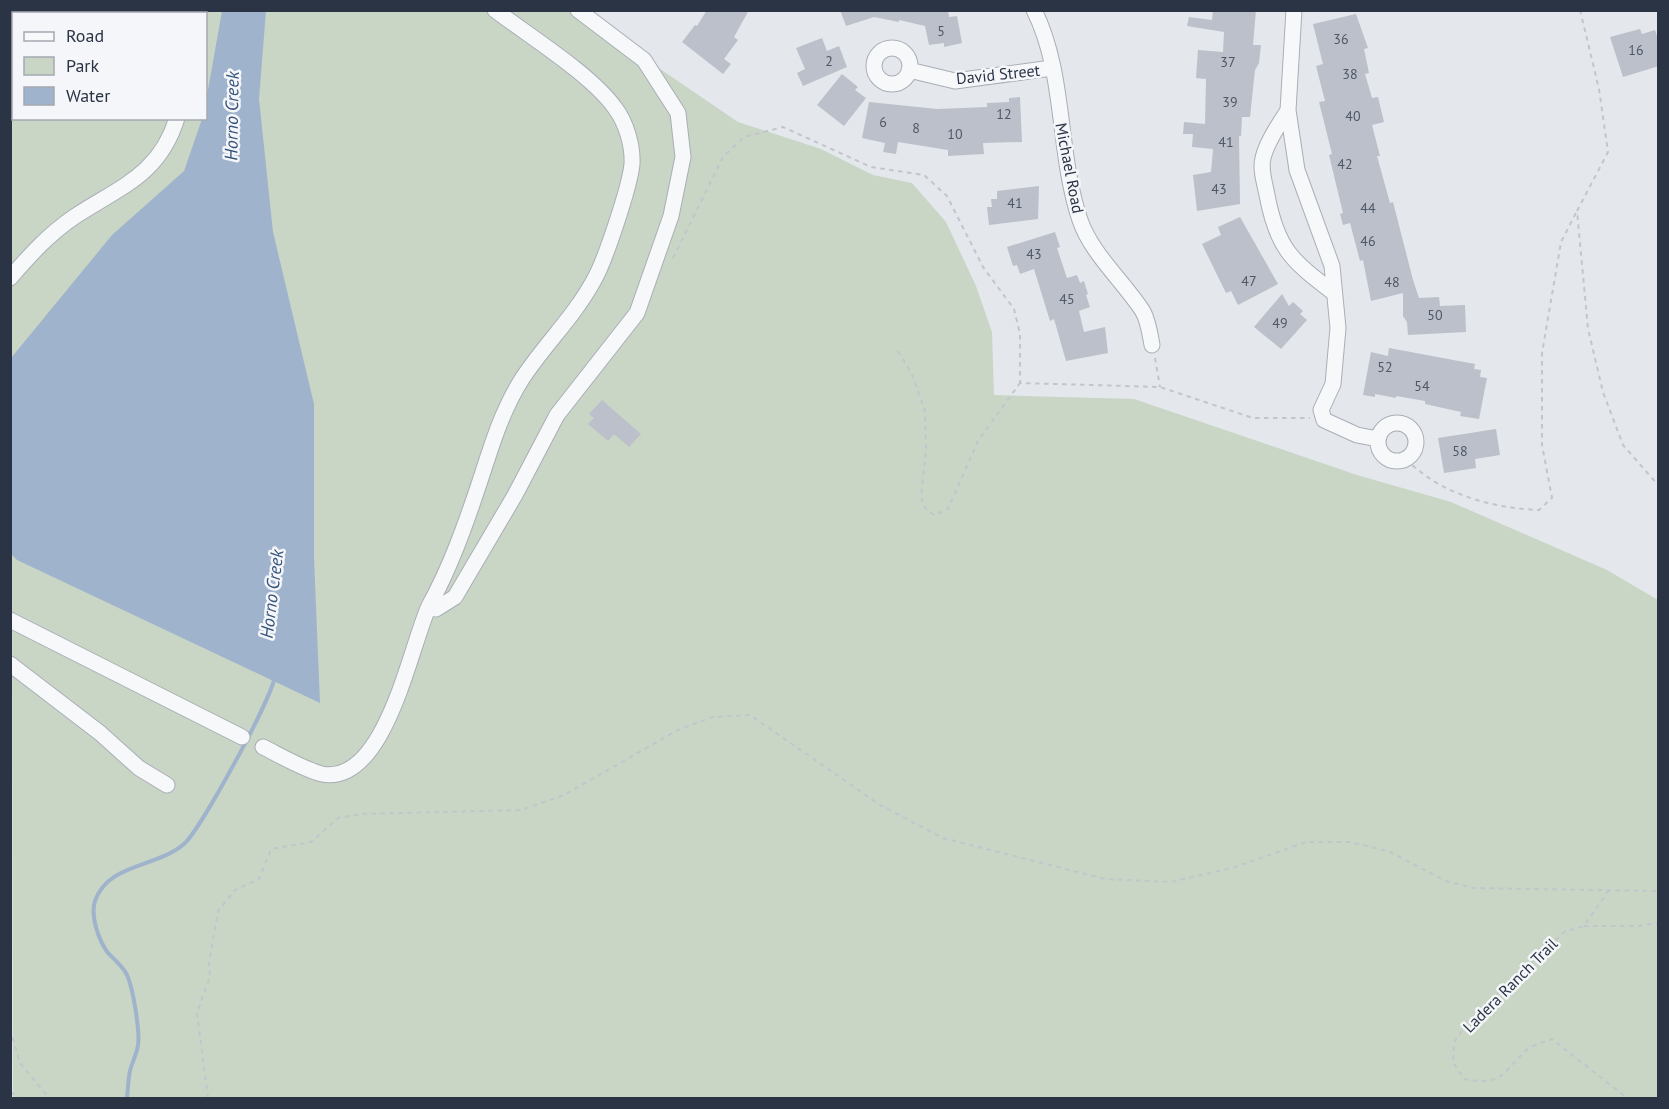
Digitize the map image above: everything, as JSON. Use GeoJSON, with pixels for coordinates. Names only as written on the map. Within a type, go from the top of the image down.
{"type":"FeatureCollection","features":[{"type":"Feature","properties":{"kind":"street"},"geometry":{"type":"LineString","coordinates":[[263,747],[322,774],[349,770],[372,750],[401,692],[419,627],[457,545],[480,483],[493,436],[522,380],[562,329],[595,279],[615,224],[632,164],[629,136],[616,108],[588,80],[495,10]]}},
{"type":"Feature","properties":{"kind":"street"},"geometry":{"type":"LineString","coordinates":[[429,606],[436,609],[454,597],[515,495],[557,415],[637,313],[671,216],[683,157],[678,113],[644,60],[578,10]]}},
{"type":"Feature","properties":{"kind":"street","name":"Michael Road"},"geometry":{"type":"LineString","coordinates":[[1034,10],[1045,32],[1068,173],[1081,222],[1113,274],[1144,312],[1152,345]]}},
{"type":"Feature","properties":{"kind":"street"},"geometry":{"type":"LineString","coordinates":[[1294,10],[1288,110],[1297,170],[1332,266],[1338,328],[1333,384],[1322,410],[1323,418],[1357,435],[1378,439]]}},
{"type":"Feature","properties":{"kind":"street","name":"David Street"},"geometry":{"type":"LineString","coordinates":[[909,70],[955,81],[1052,68]]}},
{"type":"Feature","properties":{"kind":"street"},"geometry":{"type":"LineString","coordinates":[[1288,110],[1268,143],[1262,161],[1271,216],[1283,247],[1307,272],[1334,293]]}},
{"type":"Feature","properties":{"kind":"street"},"geometry":{"type":"LineString","coordinates":[[10,278],[46,238],[147,170],[172,134],[176,120]]}},
{"type":"Feature","properties":{"kind":"street"},"geometry":{"type":"LineString","coordinates":[[1403,423],[1409,426],[1416,437],[1416,444],[1411,455],[1406,459],[1388,459],[1380,451],[1378,439],[1390,424],[1403,423]]}},
{"type":"Feature","properties":{"kind":"street"},"geometry":{"type":"LineString","coordinates":[[10,620],[242,737]]}},
{"type":"Feature","properties":{"kind":"street"},"geometry":{"type":"LineString","coordinates":[[10,664],[100,733],[139,768],[167,785]]}},
{"type":"Feature","properties":{"kind":"path"},"geometry":{"type":"LineString","coordinates":[[1406,459],[1419,472],[1446,490],[1509,509],[1539,510],[1552,498],[1542,445],[1542,353],[1561,242],[1608,152],[1599,89],[1580,10]]}},
{"type":"Feature","properties":{"kind":"path"},"geometry":{"type":"LineString","coordinates":[[672,260],[723,157],[744,137],[783,127],[871,167],[924,175],[947,196],[983,267],[1014,309],[1020,333],[1020,383],[978,441],[948,509],[934,515],[925,508],[921,497],[926,451],[925,411],[912,374],[898,351]]}},
{"type":"Feature","properties":{"kind":"path"},"geometry":{"type":"LineString","coordinates":[[1577,211],[1588,329],[1603,392],[1623,445],[1659,485]]}},
{"type":"Feature","properties":{"kind":"path"},"geometry":{"type":"LineString","coordinates":[[1152,345],[1160,387]]}},
{"type":"Feature","properties":{"kind":"path"},"geometry":{"type":"LineString","coordinates":[[1020,383],[1160,387],[1253,418],[1323,418]]}},
{"type":"Feature","properties":{"kind":"path"},"geometry":{"type":"LineString","coordinates":[[208,1098],[202,1071],[197,1013],[210,976],[209,962],[218,911],[235,890],[259,879],[270,849],[311,842],[338,818],[361,814],[481,809],[521,810],[564,795],[678,730],[712,717],[750,715],[880,805],[943,838],[1105,879],[1171,882],[1232,868],[1306,842],[1349,842],[1388,851],[1446,881],[1473,888],[1659,891]]}},
{"type":"Feature","properties":{"kind":"path"},"geometry":{"type":"LineString","coordinates":[[1584,926],[1609,890]]}},
{"type":"Feature","properties":{"kind":"path"},"geometry":{"type":"LineString","coordinates":[[1584,926],[1639,926],[1659,923]]}},
{"type":"Feature","properties":{"kind":"path","name":"Ladera Ranch Trail"},"geometry":{"type":"LineString","coordinates":[[1584,926],[1564,932],[1471,1019],[1454,1042],[1453,1062],[1464,1079],[1485,1083],[1507,1073],[1528,1049],[1552,1039],[1627,1098]]}},
{"type":"Feature","properties":{"kind":"path"},"geometry":{"type":"LineString","coordinates":[[10,1029],[20,1063],[49,1098]]}},
{"type":"Feature","properties":{"kind":"path"},"geometry":{"type":"LineString","coordinates":[[10,1092],[20,1098]]}},
{"type":"Feature","properties":{"kind":"green space"},"geometry":{"type":"Polygon","coordinates":[[[11,11],[575,11],[738,122],[821,149],[873,175],[912,183],[946,222],[976,286],[992,332],[994,395],[1134,399],[1357,475],[1451,502],[1607,570],[1658,600],[1658,1098],[13,1098],[11,11]]]}},
{"type":"Feature","properties":{"kind":"water"},"geometry":{"type":"Polygon","coordinates":[[[222,11],[266,11],[259,99],[273,232],[314,404],[314,558],[320,703],[17,560],[11,554],[11,358],[112,235],[184,171],[202,120],[207,120],[207,95],[222,11]]]}},
{"type":"Feature","properties":{"kind":"building"},"geometry":{"type":"Polygon","coordinates":[[[707,10],[749,10],[734,37],[738,40],[724,59],[731,64],[723,74],[682,42],[695,25],[697,26],[707,10]]]}},
{"type":"Feature","properties":{"kind":"building"},"geometry":{"type":"Polygon","coordinates":[[[840,10],[948,10],[949,17],[957,16],[962,43],[944,47],[944,43],[929,45],[925,26],[899,20],[899,22],[874,17],[846,26],[840,10]]]}},
{"type":"Feature","properties":{"kind":"building"},"geometry":{"type":"Polygon","coordinates":[[[1213,10],[1256,10],[1253,45],[1261,45],[1259,63],[1255,70],[1250,117],[1242,117],[1241,136],[1239,136],[1240,204],[1197,211],[1193,175],[1211,172],[1213,149],[1192,147],[1193,134],[1183,134],[1184,122],[1205,124],[1206,79],[1196,78],[1198,50],[1223,52],[1224,32],[1187,26],[1189,17],[1212,20],[1213,10]]]}},
{"type":"Feature","properties":{"kind":"building"},"geometry":{"type":"Polygon","coordinates":[[[1356,14],[1368,48],[1364,49],[1369,73],[1365,74],[1372,98],[1378,97],[1384,122],[1372,125],[1380,156],[1377,156],[1390,203],[1393,202],[1419,298],[1439,297],[1440,306],[1465,305],[1466,332],[1408,335],[1407,322],[1403,316],[1403,293],[1371,301],[1363,260],[1360,261],[1350,223],[1343,225],[1340,214],[1343,213],[1329,155],[1332,154],[1319,102],[1325,101],[1316,66],[1323,64],[1313,24],[1356,14]]]}},
{"type":"Feature","properties":{"kind":"building"},"geometry":{"type":"Polygon","coordinates":[[[1640,29],[1642,34],[1655,30],[1659,42],[1659,66],[1623,77],[1610,37],[1640,29]]]}},
{"type":"Feature","properties":{"kind":"building"},"geometry":{"type":"Polygon","coordinates":[[[822,38],[827,51],[839,46],[847,67],[803,86],[797,73],[805,69],[796,48],[822,38]]]}},
{"type":"Feature","properties":{"kind":"building"},"geometry":{"type":"Polygon","coordinates":[[[842,74],[858,87],[855,90],[866,98],[844,126],[817,105],[842,74]]]}},
{"type":"Feature","properties":{"kind":"building"},"geometry":{"type":"Polygon","coordinates":[[[1020,97],[1022,142],[983,143],[984,154],[948,156],[948,150],[898,142],[896,154],[883,152],[885,143],[862,138],[869,102],[937,109],[987,107],[987,103],[1009,102],[1009,98],[1020,97]]]}},
{"type":"Feature","properties":{"kind":"building"},"geometry":{"type":"Polygon","coordinates":[[[1039,186],[1038,219],[989,225],[987,207],[992,207],[991,199],[997,199],[997,191],[1039,186]]]}},
{"type":"Feature","properties":{"kind":"building"},"geometry":{"type":"Polygon","coordinates":[[[1240,217],[1278,284],[1238,305],[1231,291],[1226,293],[1202,244],[1221,235],[1218,227],[1240,217]]]}},
{"type":"Feature","properties":{"kind":"building"},"geometry":{"type":"Polygon","coordinates":[[[1055,232],[1060,247],[1057,248],[1067,278],[1077,275],[1080,283],[1084,281],[1088,294],[1086,295],[1090,307],[1079,311],[1084,332],[1105,327],[1108,353],[1066,361],[1054,319],[1050,321],[1034,269],[1020,274],[1017,265],[1013,266],[1007,247],[1055,232]]]}},
{"type":"Feature","properties":{"kind":"building"},"geometry":{"type":"Polygon","coordinates":[[[1282,294],[1289,306],[1293,302],[1303,311],[1300,314],[1307,320],[1281,349],[1254,327],[1282,294]]]}},
{"type":"Feature","properties":{"kind":"building"},"geometry":{"type":"Polygon","coordinates":[[[1389,348],[1475,364],[1474,369],[1481,370],[1480,377],[1487,378],[1479,419],[1460,416],[1461,412],[1425,404],[1425,401],[1396,396],[1396,398],[1375,394],[1375,397],[1363,395],[1371,352],[1388,356],[1389,348]]]}},
{"type":"Feature","properties":{"kind":"building"},"geometry":{"type":"Polygon","coordinates":[[[602,400],[641,434],[629,447],[614,434],[608,441],[588,424],[594,418],[589,414],[602,400]]]}},
{"type":"Feature","properties":{"kind":"building"},"geometry":{"type":"Polygon","coordinates":[[[1496,429],[1500,455],[1475,459],[1476,468],[1444,473],[1438,438],[1496,429]]]}},
{"type":"Feature","properties":{"kind":"waterway","name":"Horno Creek"},"geometry":{"type":"LineString","coordinates":[[127,1098],[130,1071],[138,1045],[135,1009],[126,973],[101,942],[95,921],[95,901],[101,889],[110,879],[173,852],[193,833],[249,735],[275,676]]}}]}
